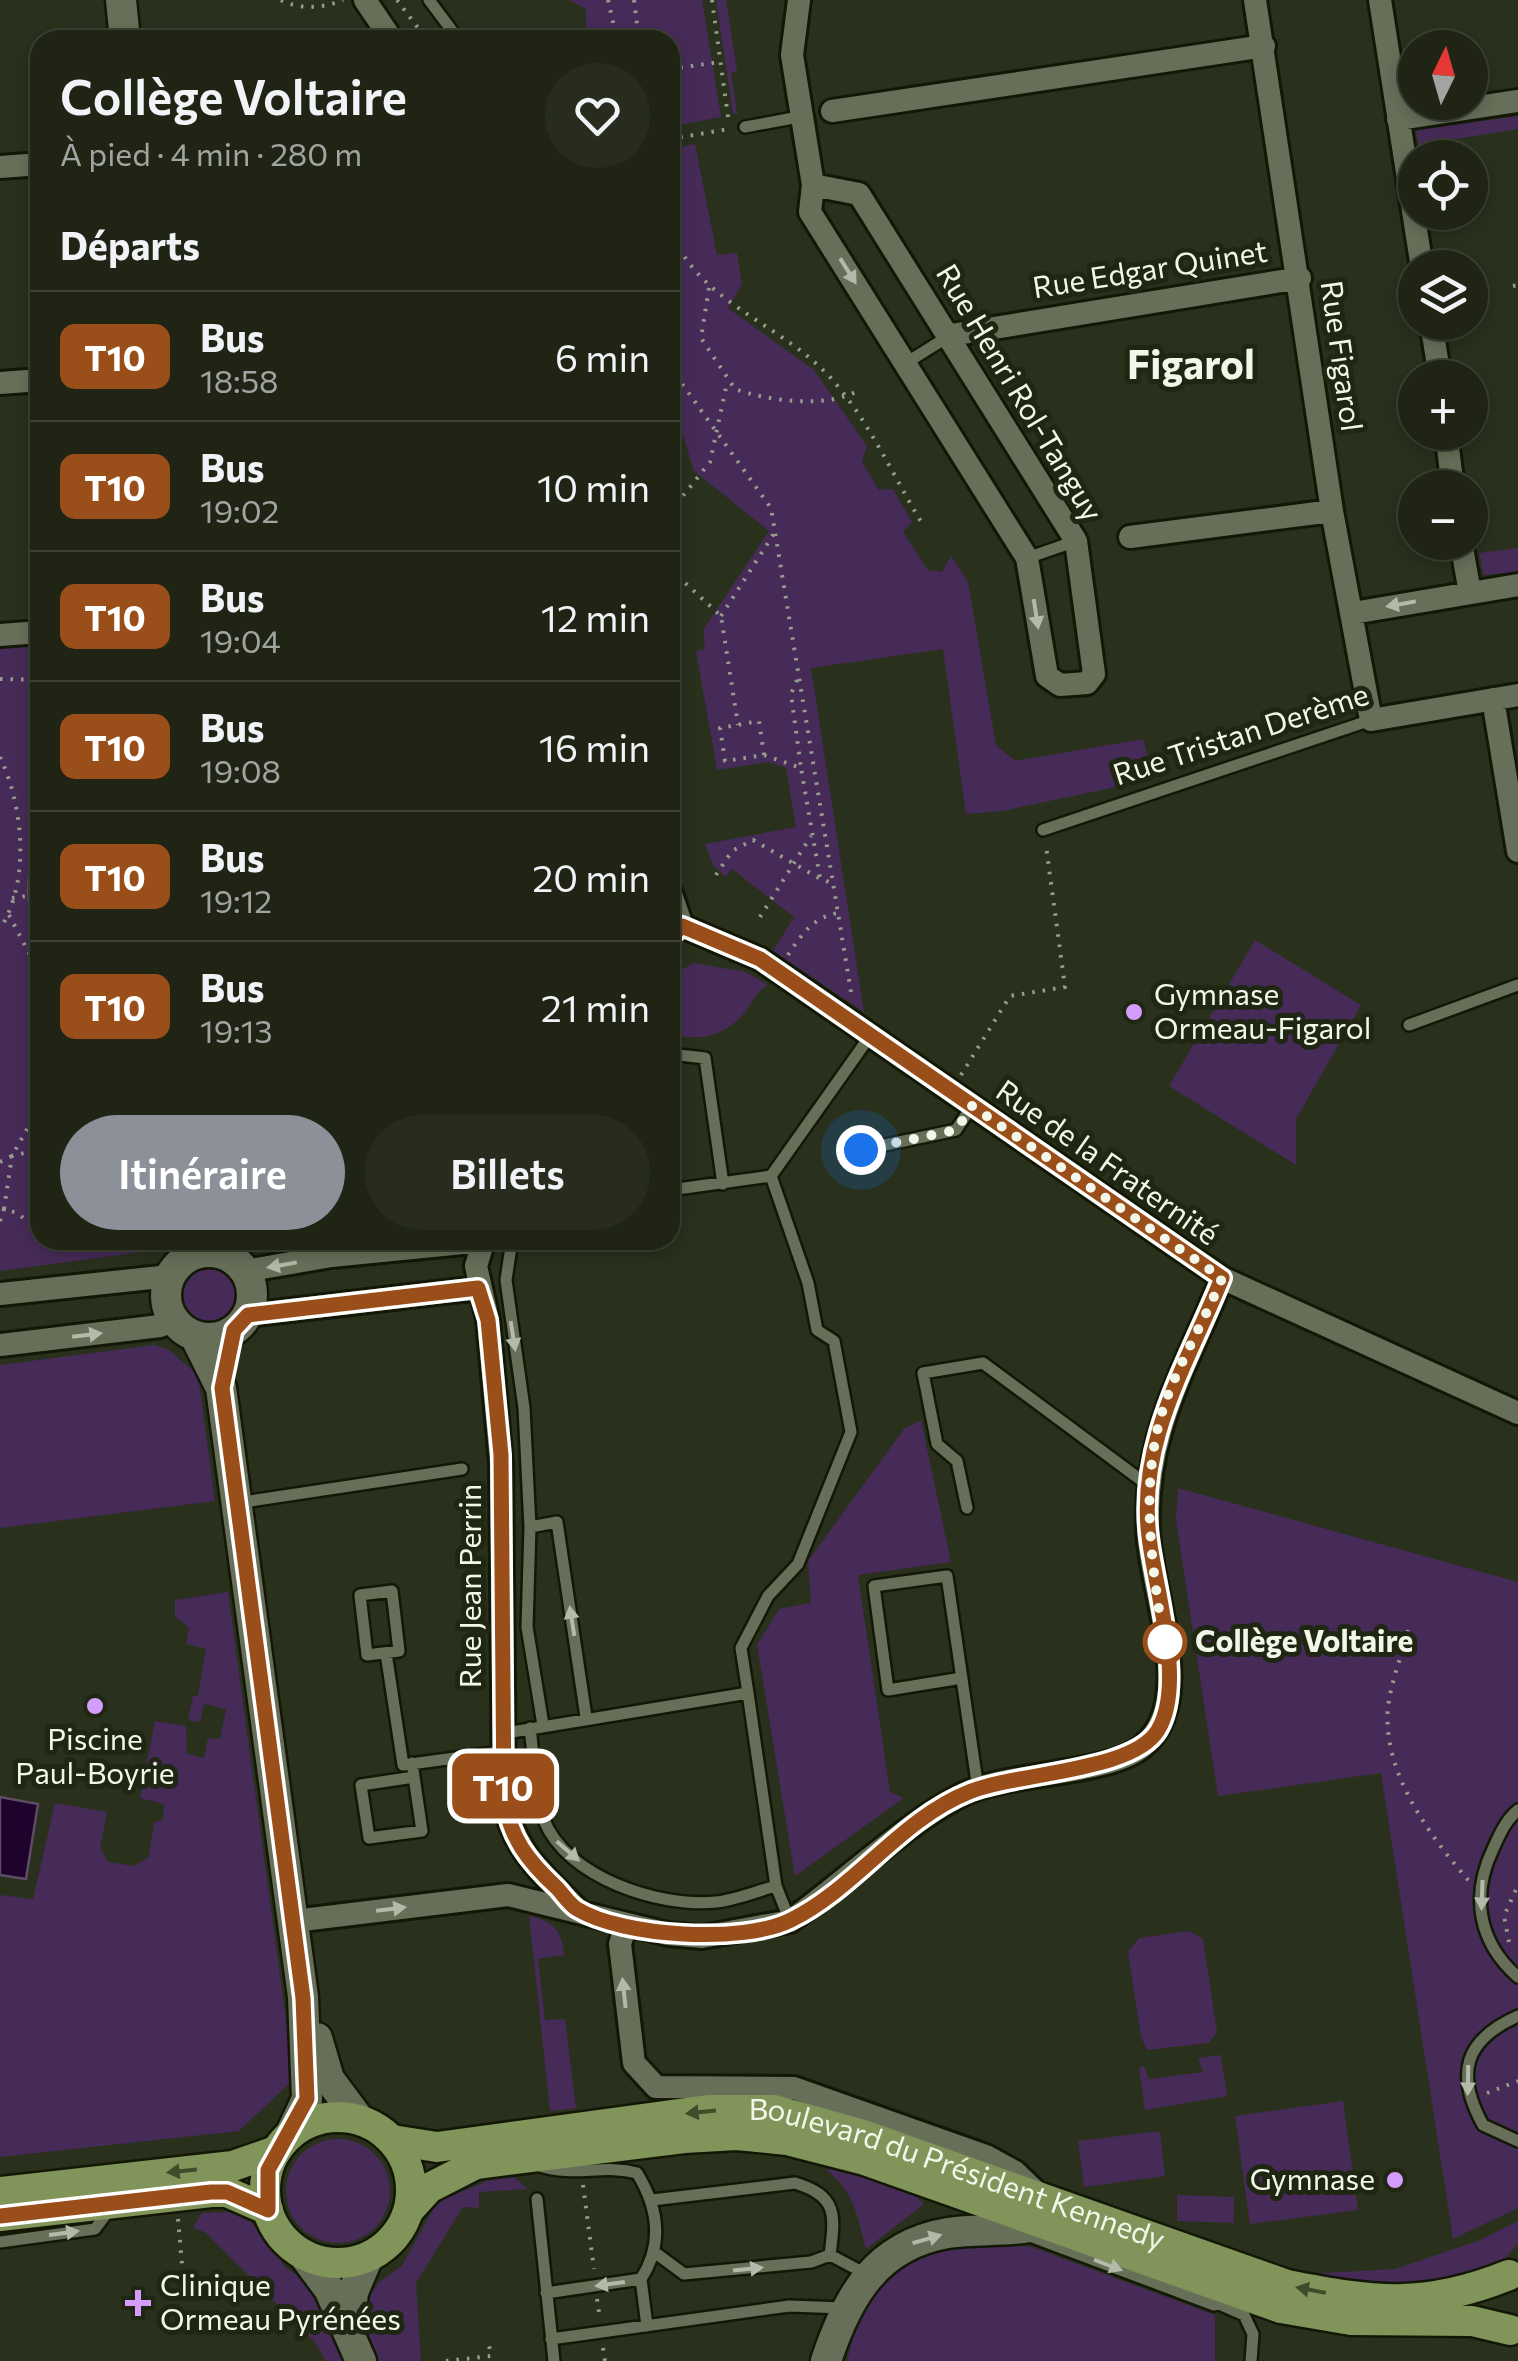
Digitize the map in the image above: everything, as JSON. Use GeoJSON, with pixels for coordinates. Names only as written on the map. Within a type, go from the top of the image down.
{"type":"FeatureCollection","features":[{"type":"Feature","properties":{"kind":"main road","name":"Boulevard du Président Kennedy"},"geometry":{"type":"LineString","coordinates":[[392,2140],[437,2147],[708,2110],[774,2110],[863,2134],[1034,2218],[1287,2285],[1352,2298],[1426,2300],[1467,2292],[1514,2268]]}},
{"type":"Feature","properties":{"kind":"main road"},"geometry":{"type":"LineString","coordinates":[[0,2192],[234,2166],[318,2120],[358,2118],[392,2140],[409,2173],[409,2210],[400,2230],[368,2257],[324,2262],[303,2254],[276,2228],[268,2210],[265,2190],[284,2142]]}},
{"type":"Feature","properties":{"kind":"main road","name":"Boulevard du Président Kennedy"},"geometry":{"type":"LineString","coordinates":[[409,2210],[429,2188],[459,2169],[514,2158],[684,2138],[737,2135],[787,2140],[865,2160],[1034,2218],[1190,2279],[1281,2308],[1351,2320],[1472,2321],[1514,2335]]}},
{"type":"Feature","properties":{"kind":"main road"},"geometry":{"type":"LineString","coordinates":[[0,2216],[227,2192],[268,2210]]}},
{"type":"Feature","properties":{"kind":"main road"},"geometry":{"type":"LineString","coordinates":[[1514,2268],[1503,2293],[1514,2335]]}},
{"type":"Feature","properties":{"kind":"street"},"geometry":{"type":"LineString","coordinates":[[121,0],[124,30]]}},
{"type":"Feature","properties":{"kind":"street"},"geometry":{"type":"LineString","coordinates":[[365,0],[385,30]]}},
{"type":"Feature","properties":{"kind":"street","name":"Rue Henri Rol-Tanguy"},"geometry":{"type":"LineString","coordinates":[[799,0],[792,55],[813,185],[810,212],[1027,558],[1047,676],[1060,685],[1087,682],[1094,674],[1076,541],[860,194],[813,185]]}},
{"type":"Feature","properties":{"kind":"street","name":"Rue Figarol"},"geometry":{"type":"LineString","coordinates":[[1255,0],[1300,278],[1332,511],[1370,720]]}},
{"type":"Feature","properties":{"kind":"street"},"geometry":{"type":"LineString","coordinates":[[1380,0],[1398,119]]}},
{"type":"Feature","properties":{"kind":"street"},"geometry":{"type":"LineString","coordinates":[[832,112],[1264,46]]}},
{"type":"Feature","properties":{"kind":"street"},"geometry":{"type":"LineString","coordinates":[[1488,106],[1518,101]]}},
{"type":"Feature","properties":{"kind":"street"},"geometry":{"type":"LineString","coordinates":[[1398,120],[1419,250]]}},
{"type":"Feature","properties":{"kind":"street"},"geometry":{"type":"LineString","coordinates":[[0,167],[30,165]]}},
{"type":"Feature","properties":{"kind":"street","name":"Rue Edgar Quinet"},"geometry":{"type":"LineString","coordinates":[[950,335],[1300,278]]}},
{"type":"Feature","properties":{"kind":"street"},"geometry":{"type":"LineString","coordinates":[[0,383],[30,381]]}},
{"type":"Feature","properties":{"kind":"street"},"geometry":{"type":"LineString","coordinates":[[1130,537],[1332,511]]}},
{"type":"Feature","properties":{"kind":"street"},"geometry":{"type":"LineString","coordinates":[[1464,560],[1470,592]]}},
{"type":"Feature","properties":{"kind":"street"},"geometry":{"type":"LineString","coordinates":[[1353,613],[1518,585]]}},
{"type":"Feature","properties":{"kind":"street"},"geometry":{"type":"LineString","coordinates":[[0,635],[30,633]]}},
{"type":"Feature","properties":{"kind":"street","name":"Rue Tristan Derème"},"geometry":{"type":"LineString","coordinates":[[1370,720],[1518,695]]}},
{"type":"Feature","properties":{"kind":"street"},"geometry":{"type":"LineString","coordinates":[[1493,700],[1518,851]]}},
{"type":"Feature","properties":{"kind":"street","name":"Rue de la Fraternité"},"geometry":{"type":"LineString","coordinates":[[680,933],[732,944],[778,972],[1222,1278],[1518,1413]]}},
{"type":"Feature","properties":{"kind":"street"},"geometry":{"type":"LineString","coordinates":[[0,1294],[213,1252],[331,1256],[392,1250]]}},
{"type":"Feature","properties":{"kind":"street","name":"Rue Jean Perrin"},"geometry":{"type":"LineString","coordinates":[[480,1250],[476,1266],[478,1288],[488,1320],[501,1455],[500,1743],[507,1820],[531,1865],[577,1909]]}},
{"type":"Feature","properties":{"kind":"street"},"geometry":{"type":"LineString","coordinates":[[230,1255],[252,1292],[222,1388],[303,1998],[307,2099],[284,2142]]}},
{"type":"Feature","properties":{"kind":"street"},"geometry":{"type":"LineString","coordinates":[[182,1258],[166,1298],[222,1388]]}},
{"type":"Feature","properties":{"kind":"street"},"geometry":{"type":"LineString","coordinates":[[294,1921],[508,1895],[577,1909],[626,1925],[702,1936],[790,1921],[934,1812],[978,1789],[1011,1777],[1123,1758],[1158,1730],[1172,1688],[1148,1532],[1149,1486],[1161,1416],[1222,1278]]}},
{"type":"Feature","properties":{"kind":"street"},"geometry":{"type":"LineString","coordinates":[[0,1345],[160,1326],[222,1336],[241,1322],[478,1288]]}},
{"type":"Feature","properties":{"kind":"street"},"geometry":{"type":"LineString","coordinates":[[508,1895],[531,1865]]}},
{"type":"Feature","properties":{"kind":"street"},"geometry":{"type":"LineString","coordinates":[[626,1925],[620,1944],[634,2063],[656,2087],[776,2087],[810,2093],[986,2156],[1015,2172],[1034,2218],[914,2241],[880,2260],[844,2308],[826,2361]]}},
{"type":"Feature","properties":{"kind":"street"},"geometry":{"type":"LineString","coordinates":[[303,1998],[329,2079],[358,2118]]}},
{"type":"Feature","properties":{"kind":"street"},"geometry":{"type":"LineString","coordinates":[[303,2254],[329,2289],[355,2349]]}},
{"type":"Feature","properties":{"kind":"street"},"geometry":{"type":"LineString","coordinates":[[355,2349],[354,2292],[368,2257]]}},
{"type":"Feature","properties":{"kind":"lane"},"geometry":{"type":"LineString","coordinates":[[429,0],[452,30]]}},
{"type":"Feature","properties":{"kind":"lane"},"geometry":{"type":"LineString","coordinates":[[745,126],[799,117]]}},
{"type":"Feature","properties":{"kind":"lane"},"geometry":{"type":"LineString","coordinates":[[906,363],[950,335]]}},
{"type":"Feature","properties":{"kind":"lane"},"geometry":{"type":"LineString","coordinates":[[1027,558],[1076,541]]}},
{"type":"Feature","properties":{"kind":"lane","name":"Rue Tristan Derème"},"geometry":{"type":"LineString","coordinates":[[1043,830],[1370,720]]}},
{"type":"Feature","properties":{"kind":"lane"},"geometry":{"type":"LineString","coordinates":[[1409,1025],[1518,984]]}},
{"type":"Feature","properties":{"kind":"lane"},"geometry":{"type":"LineString","coordinates":[[680,1189],[771,1176],[862,1030]]}},
{"type":"Feature","properties":{"kind":"lane"},"geometry":{"type":"LineString","coordinates":[[680,1055],[705,1058],[723,1184]]}},
{"type":"Feature","properties":{"kind":"lane"},"geometry":{"type":"LineString","coordinates":[[861,1150],[956,1130],[972,1106]]}},
{"type":"Feature","properties":{"kind":"lane"},"geometry":{"type":"LineString","coordinates":[[771,1176],[808,1283],[817,1330],[834,1341],[851,1432],[798,1564],[768,1596],[741,1648],[776,1886],[790,1921]]}},
{"type":"Feature","properties":{"kind":"lane"},"geometry":{"type":"LineString","coordinates":[[510,1250],[506,1280],[524,1408],[530,1527],[527,1627],[543,1818],[557,1844],[603,1879],[665,1898],[715,1902],[776,1886]]}},
{"type":"Feature","properties":{"kind":"lane"},"geometry":{"type":"LineString","coordinates":[[967,1508],[957,1461],[937,1444],[923,1374],[982,1363],[1149,1486]]}},
{"type":"Feature","properties":{"kind":"lane"},"geometry":{"type":"LineString","coordinates":[[237,1502],[462,1470]]}},
{"type":"Feature","properties":{"kind":"lane"},"geometry":{"type":"LineString","coordinates":[[530,1527],[557,1522],[586,1718]]}},
{"type":"Feature","properties":{"kind":"lane"},"geometry":{"type":"LineString","coordinates":[[962,1678],[888,1690],[874,1586],[947,1576],[962,1678],[978,1789]]}},
{"type":"Feature","properties":{"kind":"lane"},"geometry":{"type":"LineString","coordinates":[[392,1591],[399,1651],[386,1653],[367,1655],[360,1595],[392,1591]]}},
{"type":"Feature","properties":{"kind":"lane"},"geometry":{"type":"LineString","coordinates":[[386,1653],[402,1765],[500,1743],[536,1727],[748,1693]]}},
{"type":"Feature","properties":{"kind":"lane"},"geometry":{"type":"LineString","coordinates":[[412,1764],[422,1830],[369,1838],[361,1785],[414,1778]]}},
{"type":"Feature","properties":{"kind":"lane"},"geometry":{"type":"LineString","coordinates":[[1518,1810],[1506,1820],[1486,1864],[1479,1894],[1484,1932],[1496,1956],[1518,1977]]}},
{"type":"Feature","properties":{"kind":"lane"},"geometry":{"type":"LineString","coordinates":[[1518,2016],[1494,2026],[1474,2050],[1465,2083],[1483,2125],[1518,2141]]}},
{"type":"Feature","properties":{"kind":"lane"},"geometry":{"type":"LineString","coordinates":[[514,2158],[561,2173],[621,2169],[637,2173],[652,2200],[657,2254],[642,2279],[648,2326]]}},
{"type":"Feature","properties":{"kind":"lane"},"geometry":{"type":"LineString","coordinates":[[652,2200],[771,2182],[806,2186],[817,2190],[829,2203],[834,2220],[830,2255]]}},
{"type":"Feature","properties":{"kind":"lane"},"geometry":{"type":"LineString","coordinates":[[536,2199],[554,2361]]}},
{"type":"Feature","properties":{"kind":"lane"},"geometry":{"type":"LineString","coordinates":[[0,2242],[95,2229],[115,2203]]}},
{"type":"Feature","properties":{"kind":"lane"},"geometry":{"type":"LineString","coordinates":[[1034,2218],[1214,2305],[1244,2315],[1253,2334],[1251,2361]]}},
{"type":"Feature","properties":{"kind":"lane"},"geometry":{"type":"LineString","coordinates":[[657,2254],[684,2274],[811,2262],[830,2255],[867,2275]]}},
{"type":"Feature","properties":{"kind":"lane"},"geometry":{"type":"LineString","coordinates":[[546,2293],[642,2279]]}},
{"type":"Feature","properties":{"kind":"lane"},"geometry":{"type":"LineString","coordinates":[[1190,2279],[1214,2305]]}},
{"type":"Feature","properties":{"kind":"lane"},"geometry":{"type":"LineString","coordinates":[[552,2339],[790,2306],[844,2308]]}},
{"type":"Feature","properties":{"kind":"path"},"geometry":{"type":"LineString","coordinates":[[281,0],[318,6],[343,0]]}},
{"type":"Feature","properties":{"kind":"path"},"geometry":{"type":"LineString","coordinates":[[397,0],[420,30]]}},
{"type":"Feature","properties":{"kind":"path"},"geometry":{"type":"LineString","coordinates":[[608,0],[614,30]]}},
{"type":"Feature","properties":{"kind":"path"},"geometry":{"type":"LineString","coordinates":[[634,0],[638,30]]}},
{"type":"Feature","properties":{"kind":"path"},"geometry":{"type":"LineString","coordinates":[[712,0],[730,129]]}},
{"type":"Feature","properties":{"kind":"path"},"geometry":{"type":"LineString","coordinates":[[680,68],[720,62]]}},
{"type":"Feature","properties":{"kind":"path"},"geometry":{"type":"LineString","coordinates":[[680,136],[745,126]]}},
{"type":"Feature","properties":{"kind":"path"},"geometry":{"type":"LineString","coordinates":[[680,251],[710,288],[814,363],[846,398],[923,525]]}},
{"type":"Feature","properties":{"kind":"path"},"geometry":{"type":"LineString","coordinates":[[710,288],[701,338],[727,382],[750,394],[846,398],[860,390]]}},
{"type":"Feature","properties":{"kind":"path"},"geometry":{"type":"LineString","coordinates":[[680,381],[772,508],[832,883],[862,1030]]}},
{"type":"Feature","properties":{"kind":"path"},"geometry":{"type":"LineString","coordinates":[[680,500],[710,462],[727,382]]}},
{"type":"Feature","properties":{"kind":"path"},"geometry":{"type":"LineString","coordinates":[[722,616],[776,532]]}},
{"type":"Feature","properties":{"kind":"path"},"geometry":{"type":"LineString","coordinates":[[680,578],[722,616],[738,725]]}},
{"type":"Feature","properties":{"kind":"path"},"geometry":{"type":"LineString","coordinates":[[799,677],[791,694],[820,878]]}},
{"type":"Feature","properties":{"kind":"path"},"geometry":{"type":"LineString","coordinates":[[0,679],[30,680]]}},
{"type":"Feature","properties":{"kind":"path"},"geometry":{"type":"LineString","coordinates":[[764,755],[759,721],[720,728],[725,761],[764,755],[800,768]]}},
{"type":"Feature","properties":{"kind":"path"},"geometry":{"type":"LineString","coordinates":[[0,757],[14,792],[20,858],[8,916],[0,928]]}},
{"type":"Feature","properties":{"kind":"path"},"geometry":{"type":"LineString","coordinates":[[951,1092],[1010,996],[1065,986],[1043,830]]}},
{"type":"Feature","properties":{"kind":"path"},"geometry":{"type":"LineString","coordinates":[[760,916],[812,835]]}},
{"type":"Feature","properties":{"kind":"path"},"geometry":{"type":"LineString","coordinates":[[716,875],[732,851],[753,840],[832,883]]}},
{"type":"Feature","properties":{"kind":"path"},"geometry":{"type":"LineString","coordinates":[[12,898],[30,897]]}},
{"type":"Feature","properties":{"kind":"path"},"geometry":{"type":"LineString","coordinates":[[778,972],[802,934],[823,915],[838,913]]}},
{"type":"Feature","properties":{"kind":"path"},"geometry":{"type":"LineString","coordinates":[[8,916],[30,956]]}},
{"type":"Feature","properties":{"kind":"path"},"geometry":{"type":"LineString","coordinates":[[0,1221],[12,1156],[30,1124]]}},
{"type":"Feature","properties":{"kind":"path"},"geometry":{"type":"LineString","coordinates":[[0,1162],[30,1152]]}},
{"type":"Feature","properties":{"kind":"path"},"geometry":{"type":"LineString","coordinates":[[4,1208],[30,1225]]}},
{"type":"Feature","properties":{"kind":"path"},"geometry":{"type":"LineString","coordinates":[[1408,1630],[1388,1707],[1402,1776],[1419,1818],[1479,1894]]}},
{"type":"Feature","properties":{"kind":"path"},"geometry":{"type":"LineString","coordinates":[[1518,1885],[1504,1916],[1518,1959]]}},
{"type":"Feature","properties":{"kind":"path"},"geometry":{"type":"LineString","coordinates":[[1472,2106],[1494,2088],[1518,2081]]}},
{"type":"Feature","properties":{"kind":"path"},"geometry":{"type":"LineString","coordinates":[[178,2210],[182,2264]]}},
{"type":"Feature","properties":{"kind":"path"},"geometry":{"type":"LineString","coordinates":[[446,2361],[491,2356],[489,2345]]}},
{"type":"Feature","properties":{"kind":"shaded area"},"geometry":{"type":"Polygon","coordinates":[[[569,0],[702,0],[721,117],[680,125],[680,30],[586,30],[586,9],[569,0]]]}},
{"type":"Feature","properties":{"kind":"shaded area"},"geometry":{"type":"Polygon","coordinates":[[[716,0],[726,0],[737,71],[731,73],[737,113],[733,114],[716,0]]]}},
{"type":"Feature","properties":{"kind":"shaded area"},"geometry":{"type":"Polygon","coordinates":[[[1518,116],[1518,129],[1449,140],[1417,140],[1416,130],[1518,116]]]}},
{"type":"Feature","properties":{"kind":"shaded area"},"geometry":{"type":"Polygon","coordinates":[[[695,144],[717,255],[737,253],[742,284],[728,308],[814,370],[867,446],[862,462],[879,490],[893,489],[912,522],[903,532],[928,570],[942,572],[951,556],[968,582],[996,745],[1015,761],[1143,739],[1154,779],[1002,811],[966,814],[943,649],[811,668],[864,1012],[773,951],[794,917],[732,869],[726,877],[713,865],[705,844],[796,827],[786,768],[769,762],[717,770],[696,651],[705,649],[703,630],[769,531],[694,471],[680,426],[680,147],[695,144]]]}},
{"type":"Feature","properties":{"kind":"shaded area"},"geometry":{"type":"Polygon","coordinates":[[[1518,548],[1518,572],[1484,575],[1481,560],[1488,560],[1488,552],[1518,548]]]}},
{"type":"Feature","properties":{"kind":"shaded area"},"geometry":{"type":"Polygon","coordinates":[[[30,644],[30,1250],[145,1250],[0,1271],[0,646],[30,644]]]}},
{"type":"Feature","properties":{"kind":"shaded area"},"geometry":{"type":"Polygon","coordinates":[[[1255,940],[1361,1005],[1296,1119],[1296,1165],[1169,1086],[1255,940]]]}},
{"type":"Feature","properties":{"kind":"shaded area"},"geometry":{"type":"Polygon","coordinates":[[[693,963],[746,972],[768,985],[723,1031],[703,1037],[680,1035],[680,971],[693,963]]]}},
{"type":"Feature","properties":{"kind":"shaded area"},"geometry":{"type":"Polygon","coordinates":[[[208,1263],[229,1271],[237,1292],[229,1313],[208,1321],[187,1313],[179,1292],[187,1271],[208,1263]]]}},
{"type":"Feature","properties":{"kind":"shaded area"},"geometry":{"type":"Polygon","coordinates":[[[154,1345],[169,1350],[198,1375],[215,1501],[0,1528],[0,1365],[154,1345]]]}},
{"type":"Feature","properties":{"kind":"shaded area"},"geometry":{"type":"Polygon","coordinates":[[[921,1420],[951,1562],[858,1575],[890,1792],[904,1798],[795,1876],[757,1645],[779,1609],[811,1603],[808,1561],[904,1429],[921,1420]]]}},
{"type":"Feature","properties":{"kind":"shaded area"},"geometry":{"type":"Polygon","coordinates":[[[1178,1488],[1518,1582],[1518,2208],[1453,2239],[1381,1773],[1218,1796],[1176,1520],[1178,1488]]]}},
{"type":"Feature","properties":{"kind":"shaded area"},"geometry":{"type":"Polygon","coordinates":[[[228,1592],[294,2079],[239,2131],[0,2157],[0,1895],[33,1899],[55,1803],[107,1812],[100,1848],[108,1862],[134,1866],[149,1857],[154,1822],[163,1820],[164,1804],[140,1798],[155,1721],[186,1726],[187,1754],[204,1758],[208,1738],[220,1739],[226,1709],[204,1704],[200,1722],[188,1720],[193,1696],[198,1696],[206,1649],[186,1644],[189,1628],[175,1616],[175,1600],[228,1592]]]}},
{"type":"Feature","properties":{"kind":"shaded area"},"geometry":{"type":"Polygon","coordinates":[[[0,1797],[38,1804],[26,1879],[0,1875],[0,1797]]]}},
{"type":"Feature","properties":{"kind":"shaded area"},"geometry":{"type":"Polygon","coordinates":[[[529,1916],[555,1928],[563,1946],[564,1955],[538,1959],[545,2020],[565,2019],[576,2108],[550,2111],[529,1916]]]}},
{"type":"Feature","properties":{"kind":"shaded area"},"geometry":{"type":"Polygon","coordinates":[[[1189,1931],[1203,1939],[1217,2032],[1209,2043],[1147,2050],[1141,2037],[1128,1952],[1139,1938],[1189,1931]]]}},
{"type":"Feature","properties":{"kind":"shaded area"},"geometry":{"type":"Polygon","coordinates":[[[1221,2055],[1227,2096],[1145,2110],[1139,2068],[1144,2066],[1149,2079],[1203,2072],[1198,2058],[1221,2055]]]}},
{"type":"Feature","properties":{"kind":"shaded area"},"geometry":{"type":"Polygon","coordinates":[[[1343,2101],[1358,2210],[1250,2224],[1235,2116],[1343,2101]]]}},
{"type":"Feature","properties":{"kind":"shaded area"},"geometry":{"type":"Polygon","coordinates":[[[1160,2131],[1165,2176],[1084,2187],[1078,2141],[1160,2131]]]}},
{"type":"Feature","properties":{"kind":"shaded area"},"geometry":{"type":"Polygon","coordinates":[[[338,2139],[358,2143],[375,2154],[386,2171],[390,2191],[386,2211],[375,2228],[358,2239],[338,2243],[318,2239],[301,2228],[290,2211],[286,2191],[290,2171],[301,2154],[318,2143],[338,2139]]]}},
{"type":"Feature","properties":{"kind":"shaded area"},"geometry":{"type":"Polygon","coordinates":[[[832,2167],[917,2197],[924,2204],[866,2249],[849,2197],[827,2170],[832,2167]]]}},
{"type":"Feature","properties":{"kind":"shaded area"},"geometry":{"type":"Polygon","coordinates":[[[514,2177],[528,2189],[479,2192],[479,2208],[463,2207],[416,2283],[421,2361],[379,2361],[366,2327],[368,2298],[379,2282],[402,2266],[437,2202],[487,2181],[514,2177]]]}},
{"type":"Feature","properties":{"kind":"shaded area"},"geometry":{"type":"Polygon","coordinates":[[[1177,2195],[1234,2197],[1234,2223],[1177,2221],[1177,2195]]]}},
{"type":"Feature","properties":{"kind":"shaded area"},"geometry":{"type":"Polygon","coordinates":[[[230,2212],[251,2222],[286,2268],[314,2286],[344,2361],[326,2361],[315,2342],[206,2233],[193,2227],[202,2213],[230,2212]]]}},
{"type":"Feature","properties":{"kind":"shaded area"},"geometry":{"type":"Polygon","coordinates":[[[1518,2221],[1518,2244],[1494,2269],[1472,2281],[1426,2289],[1400,2288],[1307,2274],[1395,2269],[1478,2241],[1518,2221]]]}},
{"type":"Feature","properties":{"kind":"shaded area"},"geometry":{"type":"Polygon","coordinates":[[[957,2242],[1032,2247],[1215,2315],[1215,2361],[847,2361],[859,2313],[898,2265],[957,2242]]]}},
{"type":"Feature","properties":{"kind":"bus line","name":"T10"},"geometry":{"type":"LineString","coordinates":[[0,2216],[211,2192],[227,2192],[268,2210],[268,2170],[306,2106],[303,1998],[222,1388],[234,1330],[248,1315],[478,1288],[488,1320],[501,1455],[500,1752],[507,1820],[531,1865],[577,1909],[626,1925],[702,1936],[790,1921],[965,1793],[1011,1777],[1123,1758],[1144,1746],[1158,1730],[1172,1688],[1148,1532],[1150,1470],[1161,1416],[1222,1278],[760,959],[732,944],[680,928]]}},
{"type":"Feature","properties":{"kind":"place","name":"Gymnase Ormeau-Figarol"},"geometry":{"type":"Point","coordinates":[1134,1012]}},
{"type":"Feature","properties":{"kind":"place","name":"Collège Voltaire"},"geometry":{"type":"Point","coordinates":[1165,1642]}},
{"type":"Feature","properties":{"kind":"place","name":"Piscine Paul-Boyrie"},"geometry":{"type":"Point","coordinates":[95,1706]}},
{"type":"Feature","properties":{"kind":"place","name":"Gymnase"},"geometry":{"type":"Point","coordinates":[1395,2180]}},
{"type":"Feature","properties":{"kind":"place","name":"Clinique Ormeau Pyrénées"},"geometry":{"type":"Point","coordinates":[138,2303]}},
{"type":"Feature","properties":{"kind":"district","name":"Figarol"},"geometry":{"type":"Point","coordinates":[1191,365]}},
{"type":"Feature","properties":{"kind":"route"},"geometry":{"type":"LineString","coordinates":[[861,1150],[956,1130],[972,1106],[1222,1278],[1161,1416],[1150,1470],[1148,1532],[1166,1655],[1165,1642]]}}]}
